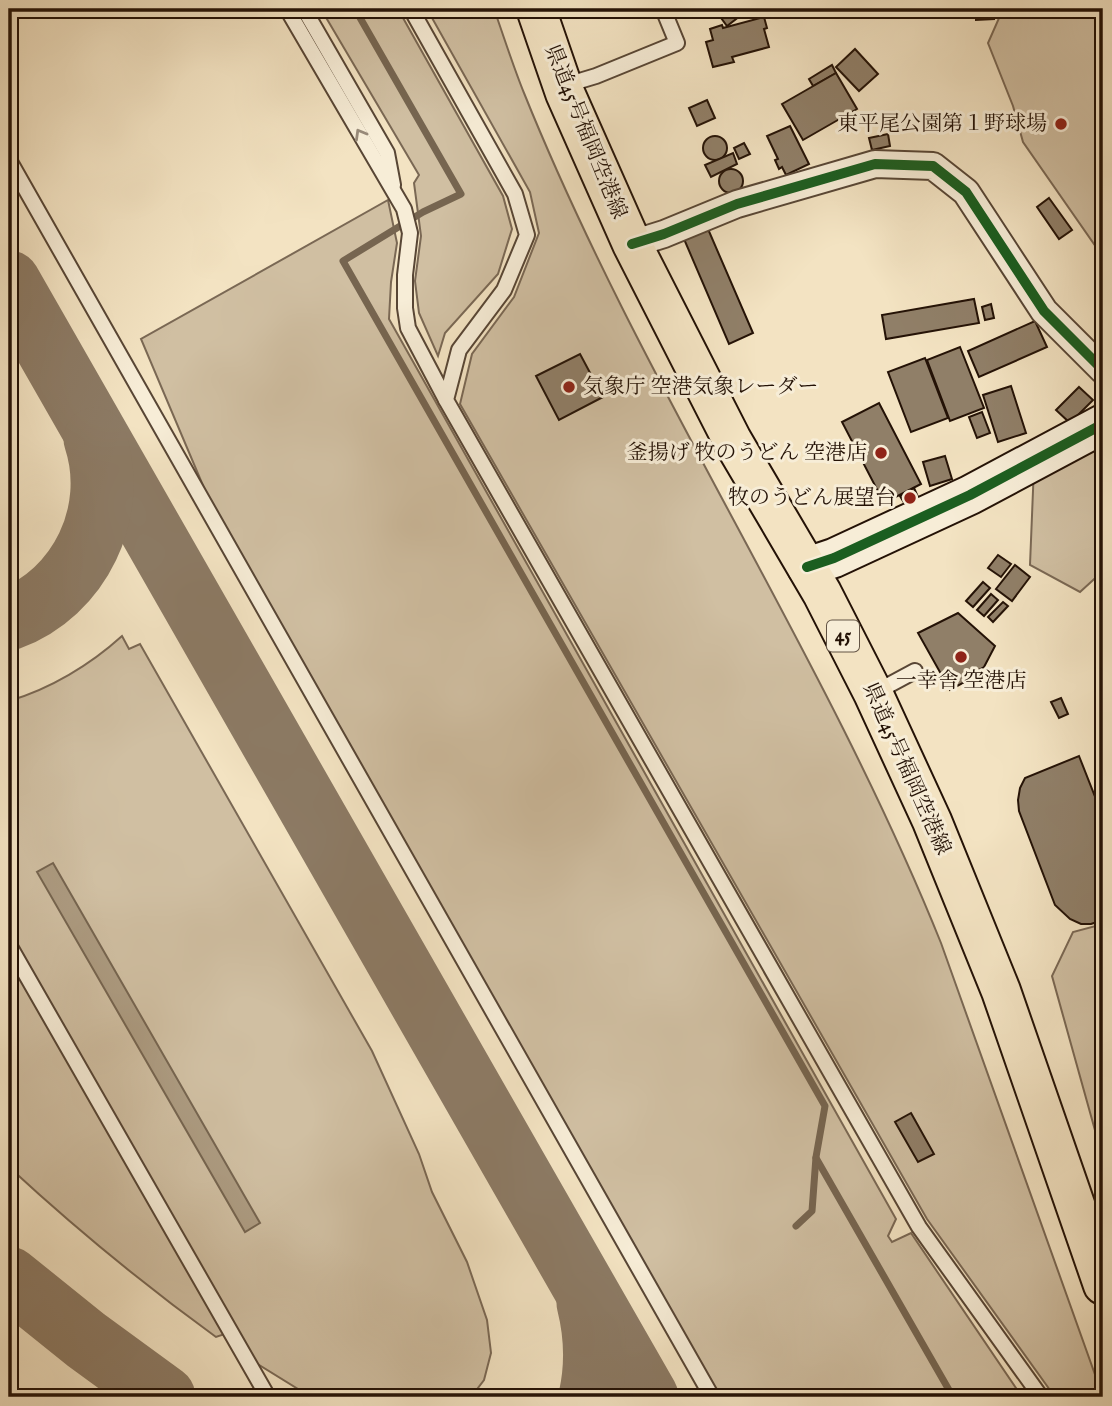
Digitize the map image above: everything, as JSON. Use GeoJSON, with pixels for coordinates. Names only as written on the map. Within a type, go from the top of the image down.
{"type":"FeatureCollection","features":[{"type":"Feature","properties":{"kind":"main road","name":"県道45号福岡空港線"},"geometry":{"type":"LineString","coordinates":[[536,9],[562,86],[632,244],[735,440],[807,567],[873,694],[932,821],[1001,991],[1103,1285]]}},
{"type":"Feature","properties":{"kind":"street"},"geometry":{"type":"LineString","coordinates":[[632,244],[800,193],[876,164],[933,166],[966,192],[1044,311],[1103,370]]}},
{"type":"Feature","properties":{"kind":"street"},"geometry":{"type":"LineString","coordinates":[[807,567],[865,536],[970,495],[1103,424]]}},
{"type":"Feature","properties":{"kind":"lane"},"geometry":{"type":"LineString","coordinates":[[287,9],[404,209],[410,233],[405,308],[408,328],[446,400],[919,1227],[1041,1397]]}},
{"type":"Feature","properties":{"kind":"lane"},"geometry":{"type":"LineString","coordinates":[[304,9],[387,153],[394,193]]}},
{"type":"Feature","properties":{"kind":"lane"},"geometry":{"type":"LineString","coordinates":[[411,9],[515,194],[527,235],[504,290],[459,350],[446,400]]}},
{"type":"Feature","properties":{"kind":"lane"},"geometry":{"type":"LineString","coordinates":[[562,86],[596,76],[677,43],[663,9]]}},
{"type":"Feature","properties":{"kind":"lane"},"geometry":{"type":"LineString","coordinates":[[9,160],[712,1397]]}},
{"type":"Feature","properties":{"kind":"lane"},"geometry":{"type":"LineString","coordinates":[[873,694],[915,671]]}},
{"type":"Feature","properties":{"kind":"lane"},"geometry":{"type":"LineString","coordinates":[[9,945],[268,1397]]}},
{"type":"Feature","properties":{"kind":"shaded area"},"geometry":{"type":"Polygon","coordinates":[[[321,9],[398,9],[503,196],[512,229],[498,274],[445,333],[438,356],[419,313],[415,281],[421,236],[414,183],[419,175],[321,9]]]}},
{"type":"Feature","properties":{"kind":"shaded area"},"geometry":{"type":"Polygon","coordinates":[[[427,9],[494,9],[524,93],[571,202],[622,308],[843,728],[894,834],[941,943],[1103,1397],[1055,1397],[927,1219],[460,404],[472,354],[514,297],[539,233],[530,192],[427,9]]]}},
{"type":"Feature","properties":{"kind":"shaded area","name":"東平尾公園第１野球場"},"geometry":{"type":"Polygon","coordinates":[[[1003,9],[1103,9],[1103,257],[1023,142],[1013,106],[988,43],[1003,9]]]}},
{"type":"Feature","properties":{"kind":"shaded area"},"geometry":{"type":"Polygon","coordinates":[[[388,200],[397,243],[389,319],[896,1219],[888,1236],[892,1242],[911,1233],[1022,1397],[716,1397],[207,495],[141,339],[388,200]]]}},
{"type":"Feature","properties":{"kind":"shaded area"},"geometry":{"type":"Polygon","coordinates":[[[1103,415],[1103,571],[1080,592],[1030,565],[1034,466],[1103,415]]]}},
{"type":"Feature","properties":{"kind":"shaded area"},"geometry":{"type":"Polygon","coordinates":[[[122,636],[129,649],[140,644],[372,1051],[419,1154],[432,1192],[467,1262],[487,1320],[491,1353],[484,1380],[471,1397],[311,1397],[256,1363],[9,930],[9,701],[69,675],[122,636]]]}},
{"type":"Feature","properties":{"kind":"shaded area"},"geometry":{"type":"Polygon","coordinates":[[[53,863],[260,1223],[245,1232],[37,872],[53,863]]]}},
{"type":"Feature","properties":{"kind":"shaded area"},"geometry":{"type":"Polygon","coordinates":[[[1103,924],[1103,1159],[1052,976],[1073,932],[1103,924]]]}},
{"type":"Feature","properties":{"kind":"shaded area"},"geometry":{"type":"Polygon","coordinates":[[[9,957],[225,1334],[216,1337],[162,1297],[84,1234],[9,1167],[9,957]]]}},
{"type":"Feature","properties":{"kind":"building"},"geometry":{"type":"Polygon","coordinates":[[[749,9],[727,26],[716,11],[749,9]]]}},
{"type":"Feature","properties":{"kind":"building"},"geometry":{"type":"Polygon","coordinates":[[[957,9],[993,9],[994,19],[976,20],[976,11],[957,9]]]}},
{"type":"Feature","properties":{"kind":"building"},"geometry":{"type":"Polygon","coordinates":[[[764,17],[769,47],[732,57],[734,62],[713,67],[706,42],[713,40],[710,29],[764,17]]]}},
{"type":"Feature","properties":{"kind":"building"},"geometry":{"type":"Polygon","coordinates":[[[855,49],[878,74],[859,91],[836,67],[855,49]]]}},
{"type":"Feature","properties":{"kind":"building"},"geometry":{"type":"Polygon","coordinates":[[[832,65],[836,73],[813,86],[809,79],[832,65]]]}},
{"type":"Feature","properties":{"kind":"building"},"geometry":{"type":"Polygon","coordinates":[[[836,73],[857,109],[803,140],[782,104],[836,73]]]}},
{"type":"Feature","properties":{"kind":"building"},"geometry":{"type":"Polygon","coordinates":[[[707,100],[715,118],[697,126],[689,108],[707,100]]]}},
{"type":"Feature","properties":{"kind":"building"},"geometry":{"type":"Polygon","coordinates":[[[790,126],[809,164],[786,175],[782,167],[779,169],[775,160],[778,159],[767,136],[790,126]]]}},
{"type":"Feature","properties":{"kind":"building"},"geometry":{"type":"Polygon","coordinates":[[[888,134],[890,146],[872,150],[869,138],[888,134]]]}},
{"type":"Feature","properties":{"kind":"building"},"geometry":{"type":"Polygon","coordinates":[[[715,136],[724,139],[727,148],[724,157],[715,160],[706,157],[703,148],[706,139],[715,136]]]}},
{"type":"Feature","properties":{"kind":"building"},"geometry":{"type":"Polygon","coordinates":[[[744,143],[750,154],[739,159],[734,148],[744,143]]]}},
{"type":"Feature","properties":{"kind":"building"},"geometry":{"type":"Polygon","coordinates":[[[733,153],[737,164],[711,177],[705,165],[733,153]]]}},
{"type":"Feature","properties":{"kind":"building"},"geometry":{"type":"Polygon","coordinates":[[[731,169],[739,173],[743,181],[739,189],[731,193],[723,189],[719,181],[723,173],[731,169]]]}},
{"type":"Feature","properties":{"kind":"building"},"geometry":{"type":"Polygon","coordinates":[[[1049,198],[1072,230],[1059,239],[1037,207],[1049,198]]]}},
{"type":"Feature","properties":{"kind":"building"},"geometry":{"type":"Polygon","coordinates":[[[708,229],[753,333],[729,344],[684,239],[708,229]]]}},
{"type":"Feature","properties":{"kind":"building"},"geometry":{"type":"Polygon","coordinates":[[[974,299],[979,323],[886,339],[882,315],[974,299]]]}},
{"type":"Feature","properties":{"kind":"building"},"geometry":{"type":"Polygon","coordinates":[[[991,304],[994,318],[985,320],[982,307],[991,304]]]}},
{"type":"Feature","properties":{"kind":"building"},"geometry":{"type":"Polygon","coordinates":[[[1035,321],[1047,347],[979,377],[968,351],[1035,321]]]}},
{"type":"Feature","properties":{"kind":"building"},"geometry":{"type":"Polygon","coordinates":[[[960,347],[984,408],[950,421],[927,360],[960,347]]]}},
{"type":"Feature","properties":{"kind":"building","name":"気象庁 空港気象レーダー"},"geometry":{"type":"Polygon","coordinates":[[[580,354],[603,397],[559,420],[536,376],[580,354]]]}},
{"type":"Feature","properties":{"kind":"building"},"geometry":{"type":"Polygon","coordinates":[[[925,358],[948,418],[911,432],[888,372],[925,358]]]}},
{"type":"Feature","properties":{"kind":"building"},"geometry":{"type":"Polygon","coordinates":[[[1011,386],[1026,433],[998,442],[983,395],[1011,386]]]}},
{"type":"Feature","properties":{"kind":"building"},"geometry":{"type":"Polygon","coordinates":[[[1079,387],[1093,400],[1070,423],[1056,410],[1079,387]]]}},
{"type":"Feature","properties":{"kind":"building","name":"釜揚げ 牧のうどん 空港店"},"geometry":{"type":"Polygon","coordinates":[[[879,403],[921,484],[884,503],[842,422],[879,403]]]}},
{"type":"Feature","properties":{"kind":"building"},"geometry":{"type":"Polygon","coordinates":[[[982,412],[990,433],[977,438],[969,417],[982,412]]]}},
{"type":"Feature","properties":{"kind":"building"},"geometry":{"type":"Polygon","coordinates":[[[945,456],[952,479],[930,486],[923,462],[945,456]]]}},
{"type":"Feature","properties":{"kind":"building"},"geometry":{"type":"Polygon","coordinates":[[[914,488],[919,499],[906,506],[900,496],[914,488]]]}},
{"type":"Feature","properties":{"kind":"building"},"geometry":{"type":"Polygon","coordinates":[[[998,555],[1011,564],[1001,577],[988,568],[998,555]]]}},
{"type":"Feature","properties":{"kind":"building"},"geometry":{"type":"Polygon","coordinates":[[[1015,565],[1030,577],[1012,601],[996,589],[1015,565]]]}},
{"type":"Feature","properties":{"kind":"building"},"geometry":{"type":"Polygon","coordinates":[[[983,582],[990,588],[973,607],[966,601],[983,582]]]}},
{"type":"Feature","properties":{"kind":"building"},"geometry":{"type":"Polygon","coordinates":[[[991,594],[998,600],[984,616],[977,610],[991,594]]]}},
{"type":"Feature","properties":{"kind":"building"},"geometry":{"type":"Polygon","coordinates":[[[1003,602],[1008,606],[993,622],[988,617],[1003,602]]]}},
{"type":"Feature","properties":{"kind":"building","name":"一幸舎 空港店"},"geometry":{"type":"Polygon","coordinates":[[[958,613],[995,646],[984,667],[972,674],[974,677],[950,690],[918,633],[958,613]]]}},
{"type":"Feature","properties":{"kind":"building"},"geometry":{"type":"Polygon","coordinates":[[[1061,698],[1068,714],[1059,718],[1051,702],[1061,698]]]}},
{"type":"Feature","properties":{"kind":"building"},"geometry":{"type":"Polygon","coordinates":[[[1079,756],[1103,817],[1103,915],[1091,924],[1081,924],[1070,919],[1055,905],[1019,811],[1018,800],[1025,778],[1079,756]]]}},
{"type":"Feature","properties":{"kind":"building"},"geometry":{"type":"Polygon","coordinates":[[[911,1113],[934,1154],[918,1162],[895,1122],[911,1113]]]}},
{"type":"Feature","properties":{"kind":"waterway"},"geometry":{"type":"LineString","coordinates":[[355,9],[461,194],[423,212],[343,261],[825,1106],[816,1157],[812,1211],[796,1226]]}},
{"type":"Feature","properties":{"kind":"waterway"},"geometry":{"type":"LineString","coordinates":[[816,1158],[953,1397]]}},
{"type":"Feature","properties":{"kind":"taxiway"},"geometry":{"type":"LineString","coordinates":[[9,282],[647,1397]]}},
{"type":"Feature","properties":{"kind":"taxiway"},"geometry":{"type":"LineString","coordinates":[[9,619],[34,607],[56,590],[74,570],[88,547],[102,494],[101,467],[95,439]]}},
{"type":"Feature","properties":{"kind":"taxiway"},"geometry":{"type":"LineString","coordinates":[[9,1278],[86,1340],[164,1397]]}},
{"type":"Feature","properties":{"kind":"taxiway"},"geometry":{"type":"LineString","coordinates":[[588,1303],[595,1350],[590,1397]]}},
{"type":"Feature","properties":{"kind":"cycle path"},"geometry":{"type":"LineString","coordinates":[[632,244],[737,204],[875,164],[933,166],[966,192],[1044,311],[1103,370]]}},
{"type":"Feature","properties":{"kind":"cycle path"},"geometry":{"type":"LineString","coordinates":[[807,567],[834,558],[970,495],[1103,424]]}},
{"type":"Feature","properties":{"kind":"place","name":"東平尾公園第１野球場"},"geometry":{"type":"Point","coordinates":[1061,124]}},
{"type":"Feature","properties":{"kind":"place","name":"気象庁 空港気象レーダー"},"geometry":{"type":"Point","coordinates":[569,387]}},
{"type":"Feature","properties":{"kind":"place","name":"釜揚げ 牧のうどん 空港店"},"geometry":{"type":"Point","coordinates":[881,453]}},
{"type":"Feature","properties":{"kind":"place","name":"牧のうどん展望台"},"geometry":{"type":"Point","coordinates":[910,498]}},
{"type":"Feature","properties":{"kind":"place","name":"一幸舎 空港店"},"geometry":{"type":"Point","coordinates":[961,657]}}]}
